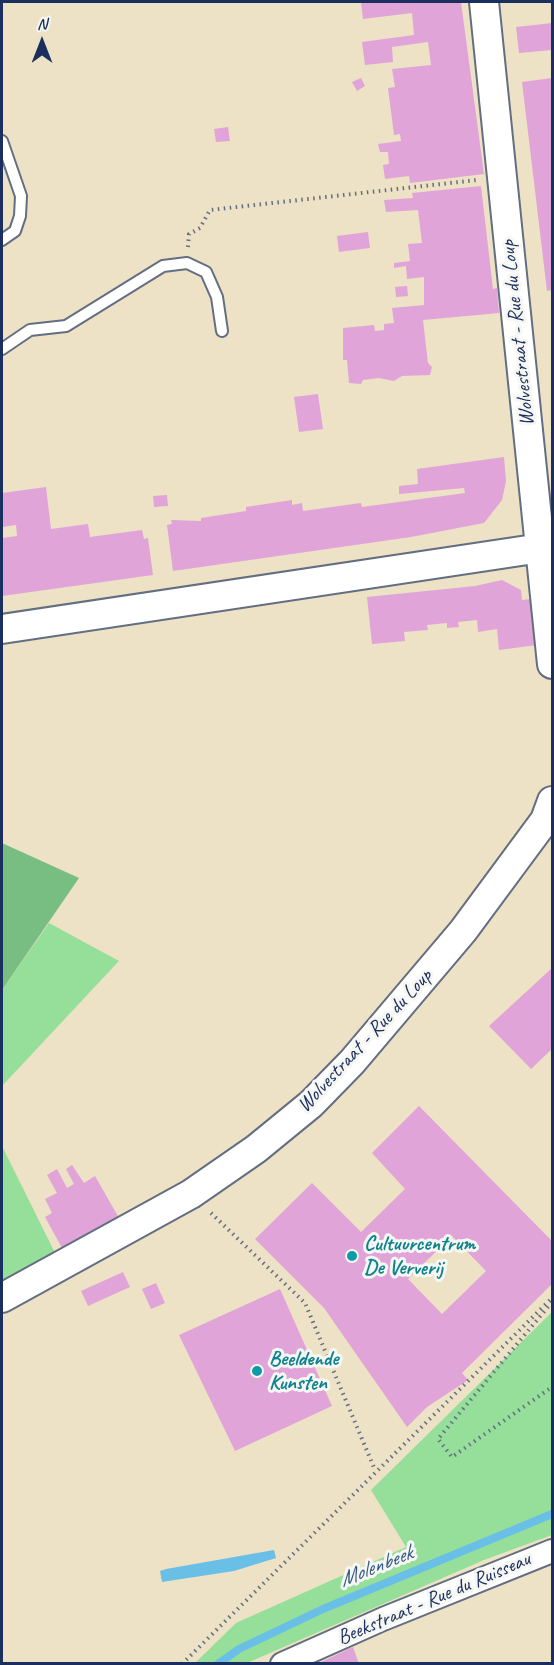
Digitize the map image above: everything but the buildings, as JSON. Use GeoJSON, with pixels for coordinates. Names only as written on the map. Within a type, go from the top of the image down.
{"type":"FeatureCollection","features":[{"type":"Feature","properties":{"kind":"street","name":"Wolvestraat - Rue du Loup"},"geometry":{"type":"LineString","coordinates":[[484,2],[552,664]]}},
{"type":"Feature","properties":{"kind":"street"},"geometry":{"type":"LineString","coordinates":[[2,629],[541,548]]}},
{"type":"Feature","properties":{"kind":"street","name":"Wolvestraat - Rue du Loup"},"geometry":{"type":"LineString","coordinates":[[2,1298],[191,1194],[265,1142],[311,1104],[352,1062],[463,931],[545,820],[552,801]]}},
{"type":"Feature","properties":{"kind":"street","name":"Beekstraat - Rue du Ruisseau"},"geometry":{"type":"LineString","coordinates":[[282,1664],[383,1619],[552,1551]]}},
{"type":"Feature","properties":{"kind":"lane"},"geometry":{"type":"LineString","coordinates":[[2,141],[21,196],[20,216],[15,231],[2,240]]}},
{"type":"Feature","properties":{"kind":"lane"},"geometry":{"type":"LineString","coordinates":[[2,349],[30,330],[66,326],[163,266],[187,262],[206,272],[217,297],[222,331]]}},
{"type":"Feature","properties":{"kind":"path"},"geometry":{"type":"LineString","coordinates":[[187,262],[189,234],[200,228],[210,210],[501,178]]}},
{"type":"Feature","properties":{"kind":"path"},"geometry":{"type":"LineString","coordinates":[[191,1194],[305,1303],[375,1470]]}},
{"type":"Feature","properties":{"kind":"path"},"geometry":{"type":"LineString","coordinates":[[182,1664],[375,1470],[552,1300]]}},
{"type":"Feature","properties":{"kind":"path"},"geometry":{"type":"LineString","coordinates":[[552,1300],[438,1439],[452,1457],[552,1387]]}},
{"type":"Feature","properties":{"kind":"green space"},"geometry":{"type":"Polygon","coordinates":[[[2,843],[79,878],[2,990],[2,843]]]}},
{"type":"Feature","properties":{"kind":"green space"},"geometry":{"type":"Polygon","coordinates":[[[49,923],[119,961],[2,1086],[2,990],[49,923]]]}},
{"type":"Feature","properties":{"kind":"green space"},"geometry":{"type":"Polygon","coordinates":[[[2,1146],[57,1257],[2,1288],[2,1146]]]}},
{"type":"Feature","properties":{"kind":"green space"},"geometry":{"type":"Polygon","coordinates":[[[552,1312],[552,1535],[484,1560],[247,1663],[195,1663],[236,1623],[406,1547],[371,1490],[552,1312]]]}},
{"type":"Feature","properties":{"kind":"water"},"geometry":{"type":"Polygon","coordinates":[[[274,1550],[276,1558],[234,1571],[162,1582],[160,1571],[166,1569],[274,1550]]]}},
{"type":"Feature","properties":{"kind":"waterway","name":"Molenbeek"},"geometry":{"type":"LineString","coordinates":[[218,1664],[239,1649],[323,1609],[552,1514]]}},
{"type":"Feature","properties":{"kind":"place","name":"Cultuurcentrum De Ververij"},"geometry":{"type":"Point","coordinates":[352,1256]}},
{"type":"Feature","properties":{"kind":"place","name":"Beeldende Kunsten"},"geometry":{"type":"Point","coordinates":[257,1371]}}]}
